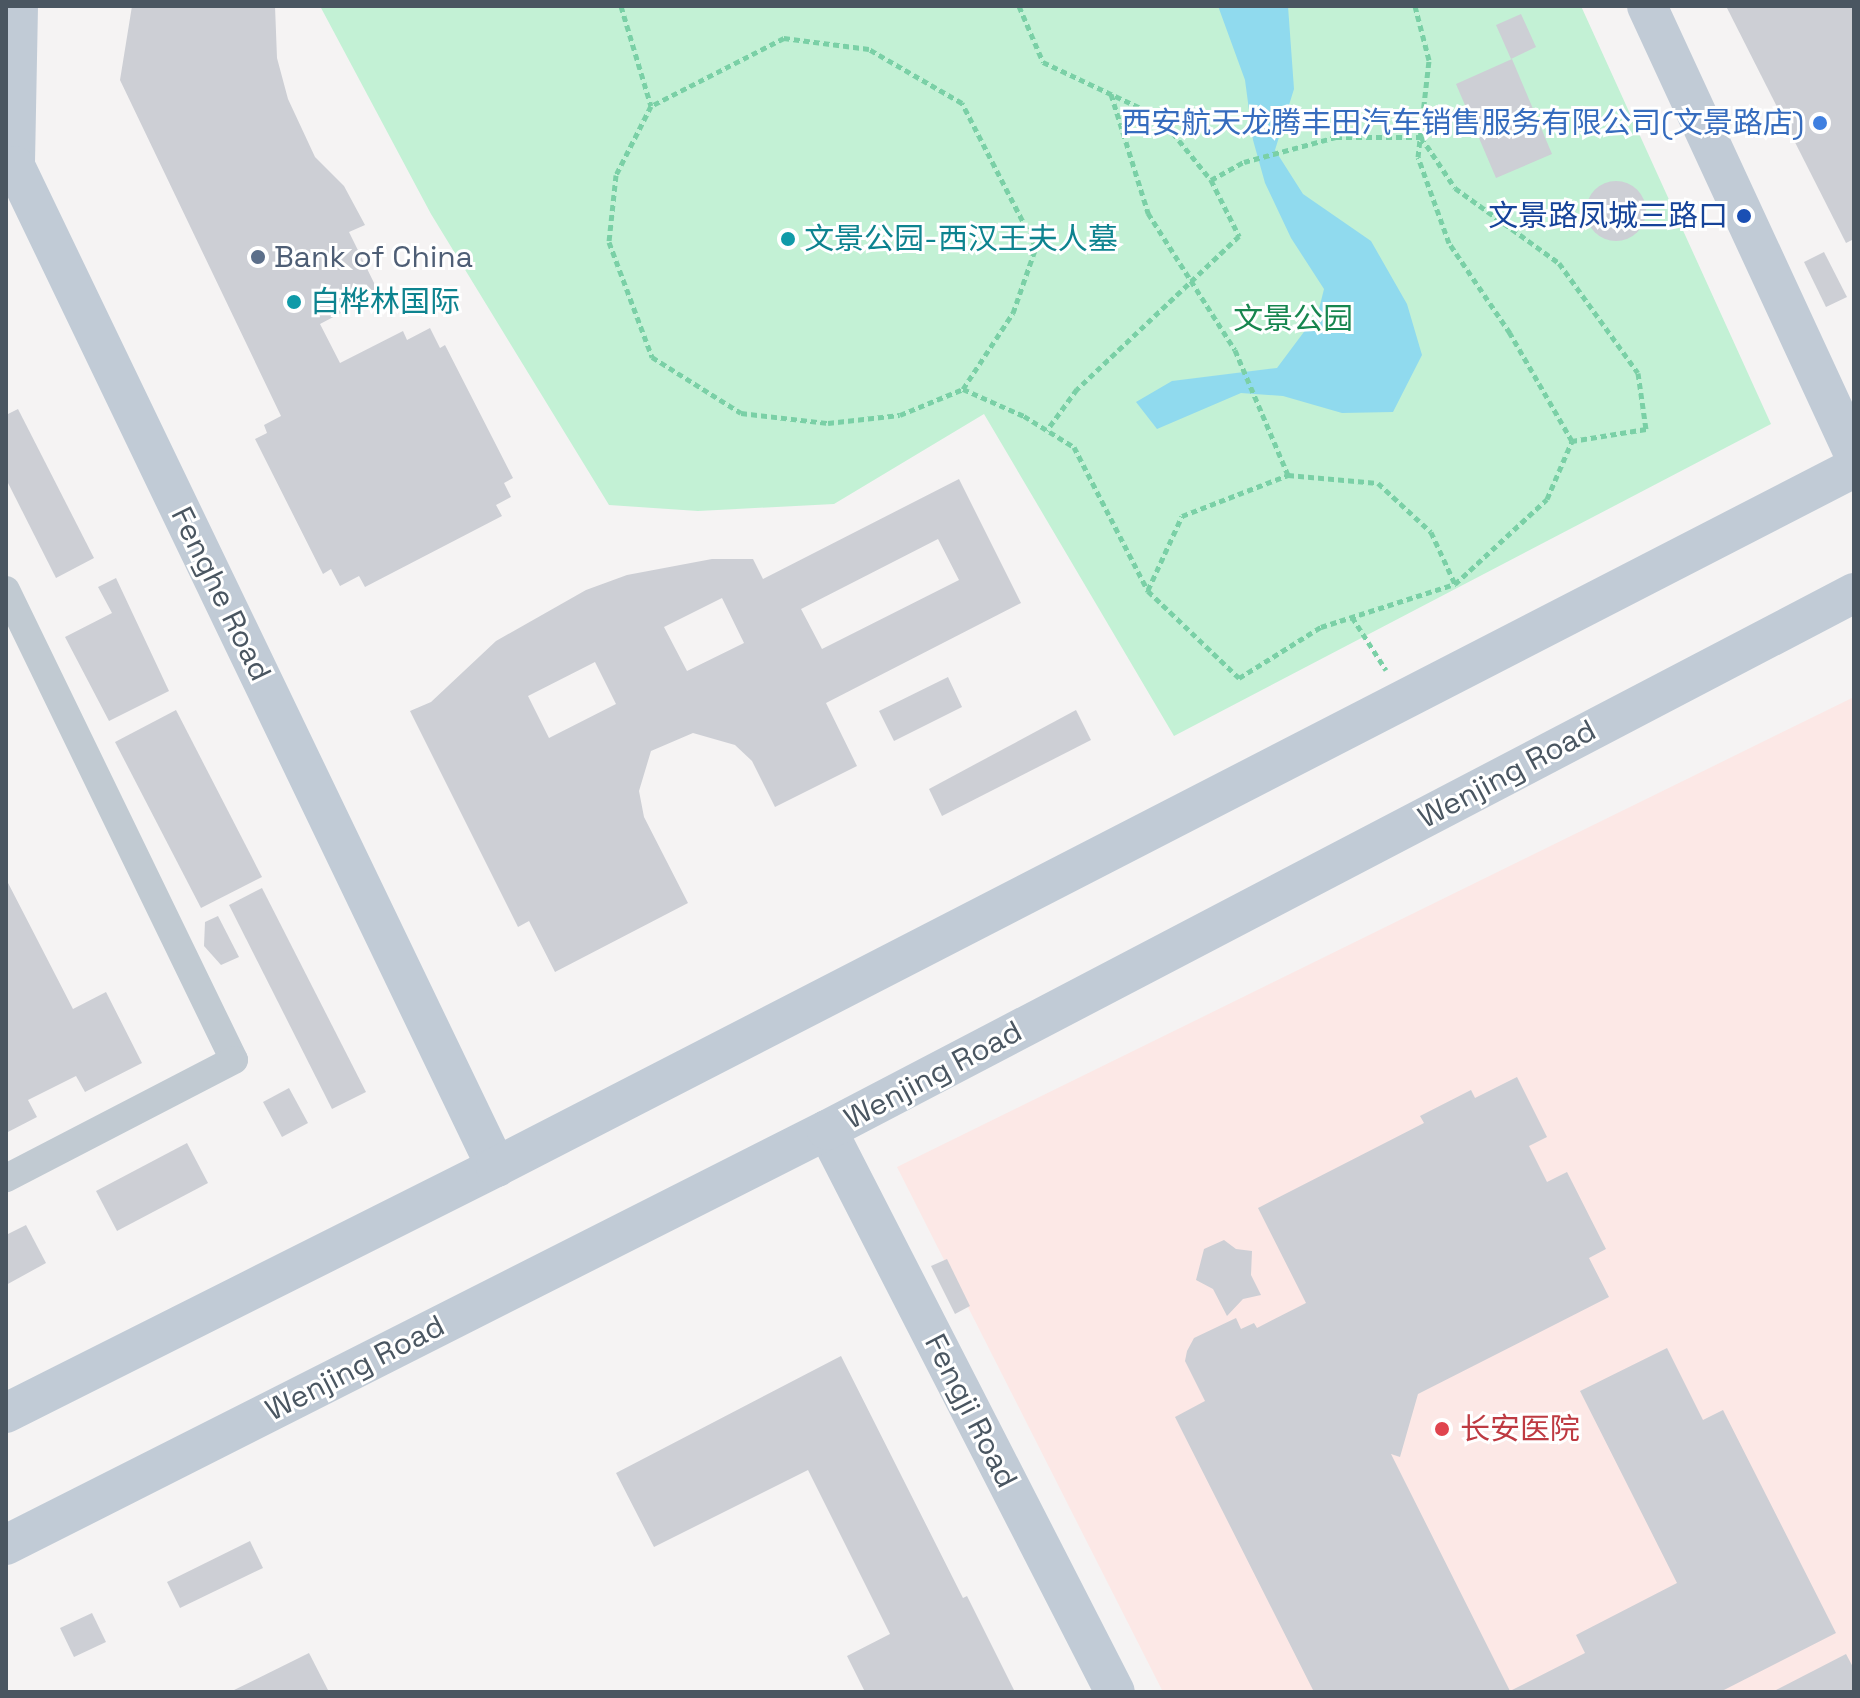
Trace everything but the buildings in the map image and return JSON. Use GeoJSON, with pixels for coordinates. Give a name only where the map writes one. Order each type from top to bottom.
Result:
{"type":"FeatureCollection","features":[{"type":"Feature","properties":{"kind":"main road","name":"Fenghe Road"},"geometry":{"type":"LineString","coordinates":[[18,6],[15,166],[496,1167]]}},
{"type":"Feature","properties":{"kind":"main road"},"geometry":{"type":"LineString","coordinates":[[1647,6],[1854,454]]}},
{"type":"Feature","properties":{"kind":"main road"},"geometry":{"type":"LineString","coordinates":[[6,1413],[496,1167],[1854,468]]}},
{"type":"Feature","properties":{"kind":"main road","name":"Wenjing Road"},"geometry":{"type":"LineString","coordinates":[[6,1545],[827,1130],[1854,593]]}},
{"type":"Feature","properties":{"kind":"main road","name":"Fengji Road"},"geometry":{"type":"LineString","coordinates":[[827,1130],[1115,1692]]}},
{"type":"Feature","properties":{"kind":"street"},"geometry":{"type":"LineString","coordinates":[[6,590],[234,1060],[6,1178]]}},
{"type":"Feature","properties":{"kind":"path"},"geometry":{"type":"LineString","coordinates":[[621,6],[651,106]]}},
{"type":"Feature","properties":{"kind":"path"},"geometry":{"type":"LineString","coordinates":[[1019,6],[1043,62],[1160,117],[1211,180],[1239,236],[1077,389],[1047,430]]}},
{"type":"Feature","properties":{"kind":"path"},"geometry":{"type":"LineString","coordinates":[[1415,6],[1429,60],[1418,157],[1449,243],[1510,333],[1572,441]]}},
{"type":"Feature","properties":{"kind":"path"},"geometry":{"type":"LineString","coordinates":[[784,38],[869,49],[962,103],[1036,247],[1013,313],[963,389],[900,415],[828,423],[741,413],[652,357],[609,242],[616,175],[651,106],[784,38]]}},
{"type":"Feature","properties":{"kind":"path"},"geometry":{"type":"LineString","coordinates":[[1111,94],[1148,213],[1235,350],[1288,475]]}},
{"type":"Feature","properties":{"kind":"path"},"geometry":{"type":"LineString","coordinates":[[1211,180],[1244,162],[1304,149],[1336,137],[1421,137]]}},
{"type":"Feature","properties":{"kind":"path"},"geometry":{"type":"LineString","coordinates":[[1421,137],[1455,188],[1559,263],[1638,373],[1646,429],[1572,441]]}},
{"type":"Feature","properties":{"kind":"path"},"geometry":{"type":"LineString","coordinates":[[963,389],[1047,430],[1074,447],[1148,591],[1239,678],[1321,627],[1455,584],[1547,499],[1572,441]]}},
{"type":"Feature","properties":{"kind":"path"},"geometry":{"type":"LineString","coordinates":[[1148,591],[1182,516],[1288,475],[1378,483],[1431,532],[1455,584]]}},
{"type":"Feature","properties":{"kind":"path"},"geometry":{"type":"LineString","coordinates":[[1352,617],[1405,699]]}},
{"type":"Feature","properties":{"kind":"shaded area","name":"长安医院"},"geometry":{"type":"Polygon","coordinates":[[[1854,697],[1854,1692],[1163,1692],[897,1167],[1854,697]]]}},
{"type":"Feature","properties":{"kind":"green space","name":"文景公园"},"geometry":{"type":"Polygon","coordinates":[[[320,6],[1581,6],[1771,424],[1174,736],[984,414],[834,504],[698,511],[609,505],[431,214],[320,6]]]}},
{"type":"Feature","properties":{"kind":"water"},"geometry":{"type":"Polygon","coordinates":[[[1218,6],[1288,6],[1294,89],[1275,150],[1303,194],[1371,241],[1407,304],[1422,355],[1393,412],[1342,413],[1283,396],[1241,393],[1157,429],[1136,402],[1172,381],[1277,368],[1318,313],[1324,289],[1291,238],[1265,183],[1253,140],[1245,80],[1218,6]]]}},
{"type":"Feature","properties":{"kind":"place","name":"西安航天龙腾丰田汽车销售服务有限公司(文景路店)"},"geometry":{"type":"Point","coordinates":[1820,123]}},
{"type":"Feature","properties":{"kind":"place","name":"文景路凤城三路口"},"geometry":{"type":"Point","coordinates":[1744,216]}},
{"type":"Feature","properties":{"kind":"place","name":"文景公园-西汉王夫人墓"},"geometry":{"type":"Point","coordinates":[788,239]}},
{"type":"Feature","properties":{"kind":"place","name":"Bank of China"},"geometry":{"type":"Point","coordinates":[258,257]}},
{"type":"Feature","properties":{"kind":"place","name":"白桦林国际"},"geometry":{"type":"Point","coordinates":[294,302]}},
{"type":"Feature","properties":{"kind":"place","name":"长安医院"},"geometry":{"type":"Point","coordinates":[1442,1429]}}]}
